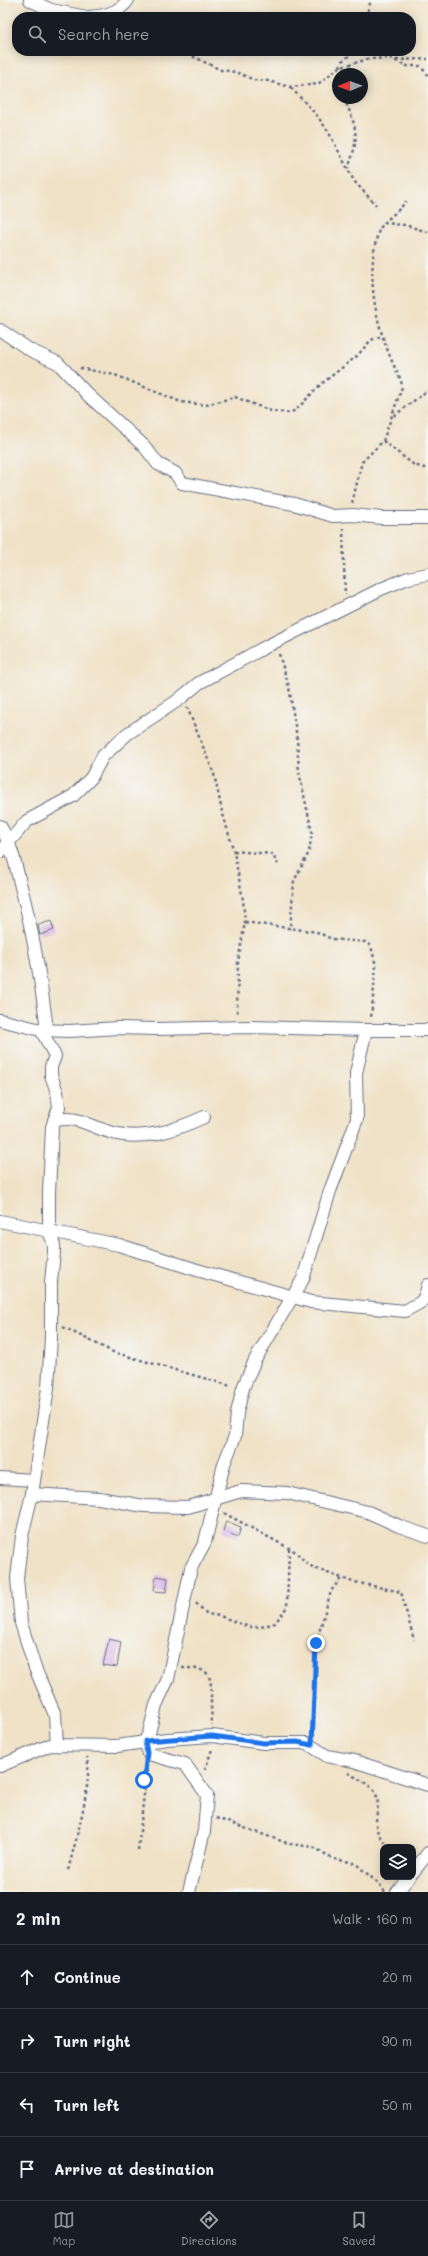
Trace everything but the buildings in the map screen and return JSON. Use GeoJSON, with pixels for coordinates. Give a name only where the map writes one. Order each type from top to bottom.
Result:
{"type":"FeatureCollection","features":[{"type":"Feature","properties":{"kind":"street"},"geometry":{"type":"LineString","coordinates":[[30,0],[51,10],[62,12]]}},
{"type":"Feature","properties":{"kind":"street"},"geometry":{"type":"LineString","coordinates":[[113,12],[123,6],[128,0]]}},
{"type":"Feature","properties":{"kind":"street"},"geometry":{"type":"LineString","coordinates":[[0,330],[30,350],[58,363],[88,395],[144,446],[158,464],[175,473],[182,483],[294,504],[327,515],[382,518],[428,518]]}},
{"type":"Feature","properties":{"kind":"street"},"geometry":{"type":"LineString","coordinates":[[0,852],[27,821],[73,796],[91,778],[103,756],[127,734],[200,683],[345,607],[398,582],[428,574]]}},
{"type":"Feature","properties":{"kind":"street"},"geometry":{"type":"LineString","coordinates":[[0,826],[10,841],[38,962],[44,1030],[55,1056],[50,1067],[57,1092],[59,1107],[54,1120],[50,1185],[49,1231],[54,1245],[47,1406],[32,1494],[22,1536],[17,1578],[18,1604],[35,1668],[55,1715],[57,1744]]}},
{"type":"Feature","properties":{"kind":"street"},"geometry":{"type":"LineString","coordinates":[[0,1020],[44,1030],[236,1027],[428,1030]]}},
{"type":"Feature","properties":{"kind":"street"},"geometry":{"type":"LineString","coordinates":[[189,1892],[201,1846],[207,1795],[185,1764],[168,1761],[147,1753],[145,1741],[149,1733],[156,1705],[164,1690],[170,1669],[192,1565],[205,1542],[224,1464],[235,1436],[240,1400],[256,1360],[303,1279],[330,1192],[357,1120],[356,1073],[366,1030]]}},
{"type":"Feature","properties":{"kind":"street"},"geometry":{"type":"LineString","coordinates":[[54,1120],[71,1118],[111,1133],[145,1135],[170,1131],[204,1117]]}},
{"type":"Feature","properties":{"kind":"street"},"geometry":{"type":"LineString","coordinates":[[0,1221],[119,1245],[292,1298],[310,1302],[405,1311],[421,1302],[425,1296],[428,1285]]}},
{"type":"Feature","properties":{"kind":"street"},"geometry":{"type":"LineString","coordinates":[[0,1478],[34,1480]]}},
{"type":"Feature","properties":{"kind":"street"},"geometry":{"type":"LineString","coordinates":[[32,1494],[99,1498],[144,1506],[188,1507],[215,1502],[241,1491],[287,1493],[314,1501],[368,1512],[399,1526],[428,1536]]}},
{"type":"Feature","properties":{"kind":"street"},"geometry":{"type":"LineString","coordinates":[[0,1766],[40,1748],[57,1744],[81,1746],[126,1746],[145,1741],[213,1736],[264,1743],[297,1742],[312,1745],[327,1756],[354,1761],[428,1786]]}},
{"type":"Feature","properties":{"kind":"street"},"geometry":{"type":"LineString","coordinates":[[416,1868],[428,1854]]}},
{"type":"Feature","properties":{"kind":"street"},"geometry":{"type":"LineString","coordinates":[[397,1892],[407,1880]]}},
{"type":"Feature","properties":{"kind":"path"},"geometry":{"type":"LineString","coordinates":[[367,12],[371,0]]}},
{"type":"Feature","properties":{"kind":"path"},"geometry":{"type":"LineString","coordinates":[[192,56],[221,70],[236,72],[254,80],[268,81],[290,87],[318,84],[332,73]]}},
{"type":"Feature","properties":{"kind":"path"},"geometry":{"type":"LineString","coordinates":[[339,68],[342,61],[349,56]]}},
{"type":"Feature","properties":{"kind":"path"},"geometry":{"type":"LineString","coordinates":[[339,68],[368,58],[396,60],[428,59]]}},
{"type":"Feature","properties":{"kind":"path"},"geometry":{"type":"LineString","coordinates":[[396,60],[406,66],[420,66],[428,75]]}},
{"type":"Feature","properties":{"kind":"path"},"geometry":{"type":"LineString","coordinates":[[290,87],[315,113],[348,168],[354,181],[376,205]]}},
{"type":"Feature","properties":{"kind":"path"},"geometry":{"type":"LineString","coordinates":[[346,104],[356,131],[357,142],[348,168]]}},
{"type":"Feature","properties":{"kind":"path"},"geometry":{"type":"LineString","coordinates":[[345,607],[344,515],[356,491],[362,462],[383,441],[393,416],[402,383],[382,336],[372,290],[377,238],[383,223],[400,211],[406,201]]}},
{"type":"Feature","properties":{"kind":"path"},"geometry":{"type":"LineString","coordinates":[[383,223],[405,225],[428,232]]}},
{"type":"Feature","properties":{"kind":"path"},"geometry":{"type":"LineString","coordinates":[[58,363],[115,375],[181,402],[206,405],[235,397],[271,411],[289,413],[296,410],[320,385],[357,356],[371,340],[382,336]]}},
{"type":"Feature","properties":{"kind":"path"},"geometry":{"type":"LineString","coordinates":[[393,416],[428,390]]}},
{"type":"Feature","properties":{"kind":"path"},"geometry":{"type":"LineString","coordinates":[[383,441],[414,465],[428,469]]}},
{"type":"Feature","properties":{"kind":"path"},"geometry":{"type":"LineString","coordinates":[[276,642],[289,687],[297,738],[299,772],[312,832],[309,852],[294,881],[290,929]]}},
{"type":"Feature","properties":{"kind":"path"},"geometry":{"type":"LineString","coordinates":[[182,697],[214,774],[222,811],[234,851],[243,900],[245,922],[238,962],[236,1027]]}},
{"type":"Feature","properties":{"kind":"path"},"geometry":{"type":"LineString","coordinates":[[234,851],[272,854],[278,864]]}},
{"type":"Feature","properties":{"kind":"path"},"geometry":{"type":"LineString","coordinates":[[245,922],[317,932],[332,939],[360,940],[371,946],[376,966],[371,1016],[383,1030]]}},
{"type":"Feature","properties":{"kind":"path"},"geometry":{"type":"LineString","coordinates":[[51,1318],[69,1332],[113,1352],[194,1377],[229,1385],[240,1400]]}},
{"type":"Feature","properties":{"kind":"path"},"geometry":{"type":"LineString","coordinates":[[215,1502],[296,1552],[305,1562],[314,1568],[342,1577],[401,1592],[414,1640]]}},
{"type":"Feature","properties":{"kind":"path"},"geometry":{"type":"LineString","coordinates":[[187,1589],[206,1614],[255,1628],[275,1623],[286,1607],[289,1549]]}},
{"type":"Feature","properties":{"kind":"path"},"geometry":{"type":"LineString","coordinates":[[312,1745],[316,1643],[331,1591],[342,1577]]}},
{"type":"Feature","properties":{"kind":"path"},"geometry":{"type":"LineString","coordinates":[[170,1669],[197,1668],[205,1670],[211,1678],[213,1748],[201,1786]]}},
{"type":"Feature","properties":{"kind":"path"},"geometry":{"type":"LineString","coordinates":[[68,1870],[81,1816],[88,1772],[86,1754],[81,1746]]}},
{"type":"Feature","properties":{"kind":"path"},"geometry":{"type":"LineString","coordinates":[[138,1850],[147,1753]]}},
{"type":"Feature","properties":{"kind":"path"},"geometry":{"type":"LineString","coordinates":[[342,1770],[370,1786],[375,1793],[377,1804],[375,1824],[383,1842],[385,1844]]}},
{"type":"Feature","properties":{"kind":"path"},"geometry":{"type":"LineString","coordinates":[[206,1813],[290,1844],[313,1847],[334,1859],[355,1864],[380,1884],[385,1892]]}},
{"type":"Feature","properties":{"kind":"route"},"geometry":{"type":"LineString","coordinates":[[144,1780],[147,1770],[145,1741],[167,1738],[212,1736],[264,1743],[277,1744],[297,1742],[312,1745],[316,1693],[316,1643]]}}]}
